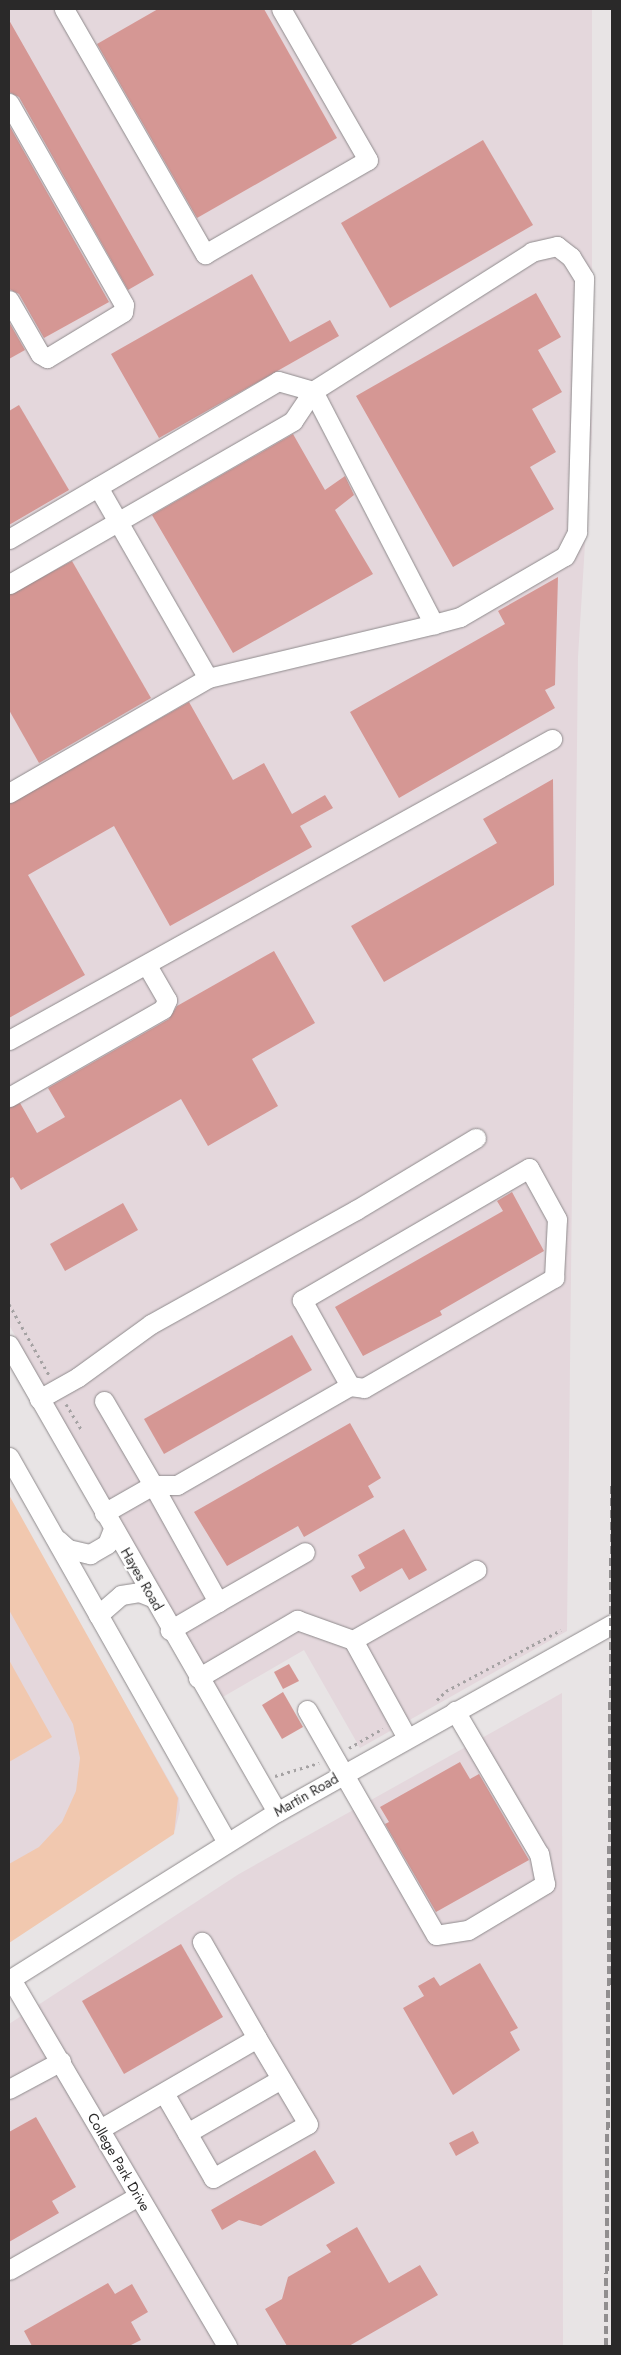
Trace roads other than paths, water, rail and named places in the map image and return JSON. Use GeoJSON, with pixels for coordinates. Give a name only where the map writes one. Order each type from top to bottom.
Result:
{"type":"FeatureCollection","features":[{"type":"Feature","properties":{"kind":"street"},"geometry":{"type":"LineString","coordinates":[[64,9],[205,254],[368,160],[281,9]]}},
{"type":"Feature","properties":{"kind":"street"},"geometry":{"type":"LineString","coordinates":[[9,103],[124,305],[123,312],[47,358],[40,354],[9,300]]}},
{"type":"Feature","properties":{"kind":"street"},"geometry":{"type":"LineString","coordinates":[[9,584],[293,420],[313,391],[532,252],[557,246],[571,257],[584,278],[576,532],[565,556],[460,617],[208,678],[9,792]]}},
{"type":"Feature","properties":{"kind":"street"},"geometry":{"type":"LineString","coordinates":[[9,539],[278,381],[313,391],[434,624]]}},
{"type":"Feature","properties":{"kind":"street"},"geometry":{"type":"LineString","coordinates":[[98,487],[208,678]]}},
{"type":"Feature","properties":{"kind":"street"},"geometry":{"type":"LineString","coordinates":[[9,1040],[147,966],[552,739]]}},
{"type":"Feature","properties":{"kind":"street"},"geometry":{"type":"LineString","coordinates":[[9,1097],[162,1009],[167,1000],[147,966]]}},
{"type":"Feature","properties":{"kind":"street"},"geometry":{"type":"LineString","coordinates":[[39,1399],[78,1377],[150,1324],[356,1210],[476,1138]]}},
{"type":"Feature","properties":{"kind":"street"},"geometry":{"type":"LineString","coordinates":[[51,1531],[68,1549],[90,1554],[107,1544],[108,1521],[153,1485],[177,1485],[350,1386],[364,1388],[554,1278],[557,1219],[529,1168],[302,1300],[350,1386]]}},
{"type":"Feature","properties":{"kind":"street","name":"Hayes Road"},"geometry":{"type":"LineString","coordinates":[[9,1345],[170,1630],[277,1812]]}},
{"type":"Feature","properties":{"kind":"street"},"geometry":{"type":"LineString","coordinates":[[104,1401],[218,1602]]}},
{"type":"Feature","properties":{"kind":"street"},"geometry":{"type":"LineString","coordinates":[[9,1457],[227,1842]]}},
{"type":"Feature","properties":{"kind":"street"},"geometry":{"type":"LineString","coordinates":[[170,1630],[305,1552]]}},
{"type":"Feature","properties":{"kind":"street"},"geometry":{"type":"LineString","coordinates":[[353,1640],[476,1570]]}},
{"type":"Feature","properties":{"kind":"street"},"geometry":{"type":"LineString","coordinates":[[98,1615],[121,1595],[138,1592],[152,1597]]}},
{"type":"Feature","properties":{"kind":"street"},"geometry":{"type":"LineString","coordinates":[[198,1678],[297,1620],[353,1640],[407,1738]]}},
{"type":"Feature","properties":{"kind":"street","name":"Martin Road"},"geometry":{"type":"LineString","coordinates":[[10,1979],[277,1812],[612,1624]]}},
{"type":"Feature","properties":{"kind":"street"},"geometry":{"type":"LineString","coordinates":[[307,1710],[436,1935],[468,1930],[545,1884],[539,1854],[455,1712]]}},
{"type":"Feature","properties":{"kind":"street"},"geometry":{"type":"LineString","coordinates":[[164,2093],[213,2178],[308,2124],[202,1942]]}},
{"type":"Feature","properties":{"kind":"street","name":"College Park Drive"},"geometry":{"type":"LineString","coordinates":[[10,1979],[61,2061],[227,2346]]}},
{"type":"Feature","properties":{"kind":"street"},"geometry":{"type":"LineString","coordinates":[[100,2129],[257,2038]]}},
{"type":"Feature","properties":{"kind":"street"},"geometry":{"type":"LineString","coordinates":[[9,2089],[61,2061]]}},
{"type":"Feature","properties":{"kind":"street"},"geometry":{"type":"LineString","coordinates":[[187,2133],[281,2079]]}},
{"type":"Feature","properties":{"kind":"street"},"geometry":{"type":"LineString","coordinates":[[9,2270],[138,2196]]}},
{"type":"Feature","properties":{"kind":"railway"},"geometry":{"type":"LineString","coordinates":[[606,2346],[612,1486]]}}]}
